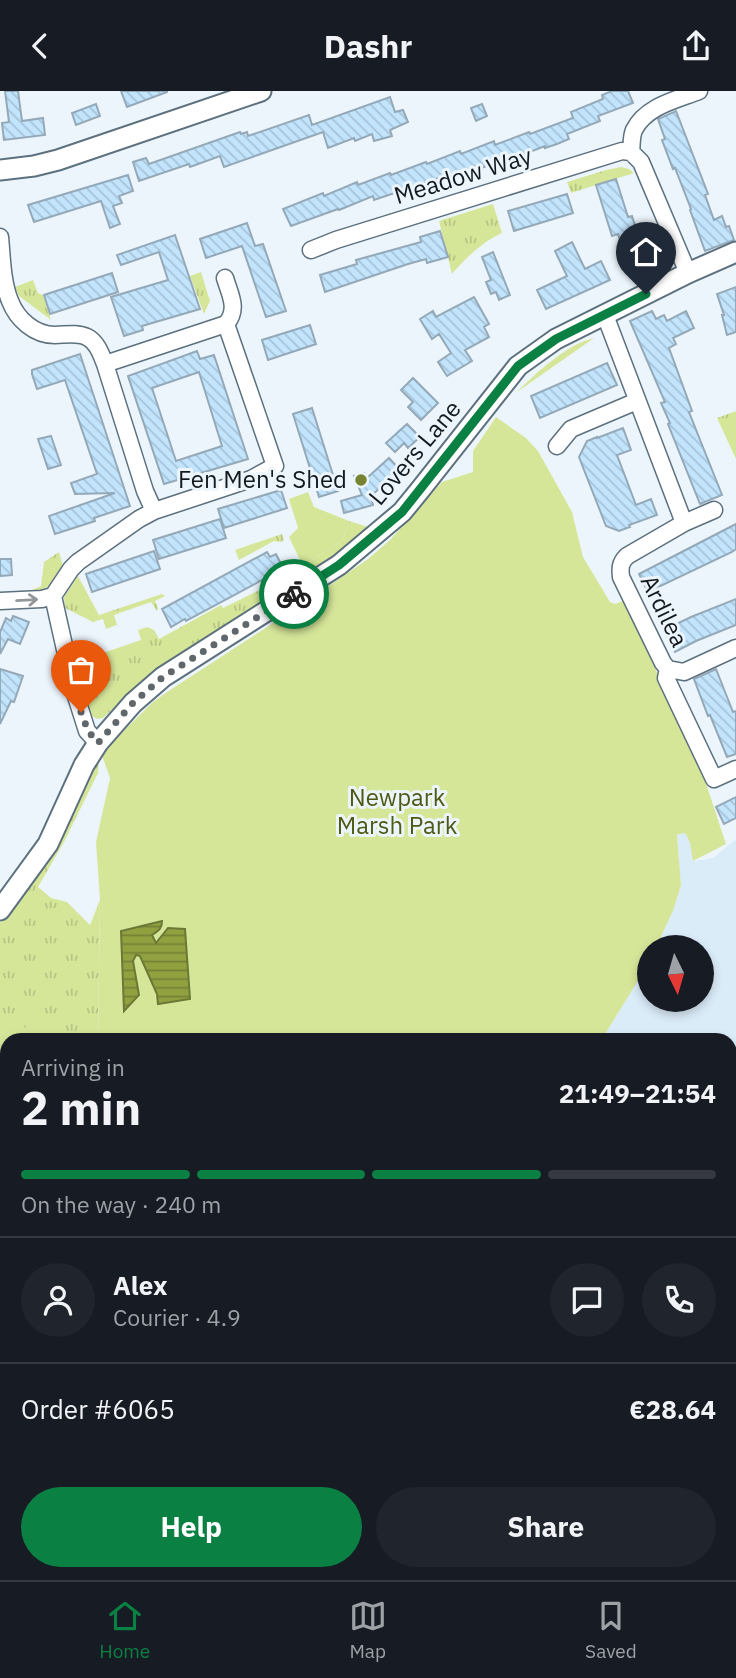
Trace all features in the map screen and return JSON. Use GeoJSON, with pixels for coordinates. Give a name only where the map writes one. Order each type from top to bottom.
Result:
{"type":"FeatureCollection","features":[{"type":"Feature","properties":{"kind":"street"},"geometry":{"type":"LineString","coordinates":[[0,170],[58,160],[261,91]]}},
{"type":"Feature","properties":{"kind":"street"},"geometry":{"type":"LineString","coordinates":[[688,273],[640,162],[631,152],[633,133],[641,119],[654,108],[699,91]]}},
{"type":"Feature","properties":{"kind":"street","name":"Meadow Way"},"geometry":{"type":"LineString","coordinates":[[311,250],[611,154],[631,152]]}},
{"type":"Feature","properties":{"kind":"street"},"geometry":{"type":"LineString","coordinates":[[0,237],[5,284],[13,308],[24,322],[33,329],[53,335],[75,334],[86,337],[97,347],[154,511]]}},
{"type":"Feature","properties":{"kind":"street","name":"Lovers Lane"},"geometry":{"type":"LineString","coordinates":[[0,910],[48,844],[84,765],[98,743],[133,703],[163,677],[339,565],[402,512],[518,366],[556,339],[736,252]]}},
{"type":"Feature","properties":{"kind":"street"},"geometry":{"type":"LineString","coordinates":[[105,364],[226,324],[232,317],[234,308],[225,278]]}},
{"type":"Feature","properties":{"kind":"street"},"geometry":{"type":"LineString","coordinates":[[605,314],[684,523]]}},
{"type":"Feature","properties":{"kind":"street"},"geometry":{"type":"LineString","coordinates":[[0,601],[53,596],[78,562],[139,519],[154,511],[251,479],[275,466],[226,324]]}},
{"type":"Feature","properties":{"kind":"street"},"geometry":{"type":"LineString","coordinates":[[557,446],[570,429],[637,401]]}},
{"type":"Feature","properties":{"kind":"street","name":"Ardilea"},"geometry":{"type":"LineString","coordinates":[[714,510],[684,523],[627,556],[622,561],[621,577],[668,669],[684,672],[736,648]]}},
{"type":"Feature","properties":{"kind":"street"},"geometry":{"type":"LineString","coordinates":[[53,596],[74,690],[88,731],[98,743]]}},
{"type":"Feature","properties":{"kind":"street","name":"Ardilea"},"geometry":{"type":"LineString","coordinates":[[668,669],[666,678],[714,779],[736,769]]}},
{"type":"Feature","properties":{"kind":"shaded area"},"geometry":{"type":"Polygon","coordinates":[[[686,834],[694,861],[713,858],[736,839],[736,1033],[606,1033],[637,982],[637,1012],[714,1012],[714,935],[662,935],[681,885],[677,835],[686,834]]]}},
{"type":"Feature","properties":{"kind":"shaded area"},"geometry":{"type":"Polygon","coordinates":[[[162,921],[158,931],[152,935],[156,943],[168,928],[185,929],[190,999],[158,1004],[157,994],[140,956],[136,955],[133,961],[139,995],[124,1011],[121,931],[162,921]]]}},
{"type":"Feature","properties":{"kind":"green space"},"geometry":{"type":"Polygon","coordinates":[[[621,167],[634,173],[571,193],[567,182],[621,167]]]}},
{"type":"Feature","properties":{"kind":"green space"},"geometry":{"type":"Polygon","coordinates":[[[493,204],[502,233],[475,251],[452,274],[439,221],[493,204]]]}},
{"type":"Feature","properties":{"kind":"green space"},"geometry":{"type":"Polygon","coordinates":[[[201,272],[210,301],[204,314],[190,276],[201,272]]]}},
{"type":"Feature","properties":{"kind":"green space"},"geometry":{"type":"Polygon","coordinates":[[[33,280],[38,293],[43,295],[51,320],[19,296],[15,287],[33,280]]]}},
{"type":"Feature","properties":{"kind":"green space"},"geometry":{"type":"Polygon","coordinates":[[[594,338],[517,392],[563,353],[594,338]]]}},
{"type":"Feature","properties":{"kind":"green space"},"geometry":{"type":"Polygon","coordinates":[[[736,411],[736,459],[717,418],[736,411]]]}},
{"type":"Feature","properties":{"kind":"green space","name":"Newpark Marsh Park"},"geometry":{"type":"Polygon","coordinates":[[[496,417],[526,438],[538,451],[572,512],[583,557],[610,602],[615,604],[623,601],[697,756],[726,844],[693,861],[686,834],[677,835],[681,885],[673,911],[662,935],[637,935],[637,982],[606,1033],[98,1033],[100,900],[96,842],[110,778],[101,753],[153,702],[368,559],[390,540],[442,482],[473,472],[473,451],[496,417]]]}},
{"type":"Feature","properties":{"kind":"green space"},"geometry":{"type":"Polygon","coordinates":[[[308,492],[314,507],[349,521],[343,540],[306,564],[300,560],[289,537],[298,528],[289,499],[308,492]]]}},
{"type":"Feature","properties":{"kind":"green space"},"geometry":{"type":"Polygon","coordinates":[[[349,521],[368,527],[313,572],[137,686],[103,718],[92,716],[77,674],[77,651],[84,649],[88,658],[141,640],[138,630],[147,627],[154,630],[159,639],[221,605],[223,608],[264,587],[300,560],[306,564],[343,540],[349,521]]]}},
{"type":"Feature","properties":{"kind":"green space"},"geometry":{"type":"Polygon","coordinates":[[[282,534],[284,540],[281,542],[274,541],[239,560],[235,550],[282,534]]]}},
{"type":"Feature","properties":{"kind":"green space"},"geometry":{"type":"Polygon","coordinates":[[[59,552],[63,566],[53,581],[46,588],[28,592],[41,586],[44,562],[59,552]]]}},
{"type":"Feature","properties":{"kind":"green space"},"geometry":{"type":"Polygon","coordinates":[[[78,576],[99,615],[162,594],[165,596],[155,601],[157,611],[151,602],[114,615],[117,625],[106,629],[103,619],[93,622],[65,608],[64,597],[78,576]]]}},
{"type":"Feature","properties":{"kind":"green space"},"geometry":{"type":"Polygon","coordinates":[[[99,756],[98,773],[38,887],[51,898],[67,902],[90,925],[100,900],[98,1033],[0,1033],[0,923],[55,848],[99,756]]]}},
{"type":"Feature","properties":{"kind":"green space"},"geometry":{"type":"Polygon","coordinates":[[[40,1015],[45,1016],[59,1033],[24,1033],[23,1029],[40,1015]]]}},
{"type":"Feature","properties":{"kind":"building"},"geometry":{"type":"Polygon","coordinates":[[[5,91],[18,91],[22,121],[43,118],[45,135],[4,140],[2,123],[9,122],[5,91]]]}},
{"type":"Feature","properties":{"kind":"building"},"geometry":{"type":"Polygon","coordinates":[[[121,91],[167,91],[167,92],[127,107],[121,91]]]}},
{"type":"Feature","properties":{"kind":"building"},"geometry":{"type":"Polygon","coordinates":[[[612,91],[628,91],[633,103],[598,116],[600,121],[567,134],[569,139],[557,144],[512,159],[511,156],[477,170],[475,166],[374,200],[373,196],[291,226],[283,209],[357,182],[358,185],[460,151],[461,154],[494,141],[495,145],[529,132],[530,134],[573,118],[571,112],[603,99],[602,95],[612,91]]]}},
{"type":"Feature","properties":{"kind":"building"},"geometry":{"type":"Polygon","coordinates":[[[390,97],[395,112],[403,110],[408,122],[390,130],[392,136],[374,141],[372,134],[328,148],[323,132],[224,167],[220,156],[139,181],[133,162],[146,158],[149,164],[240,132],[247,132],[248,136],[309,115],[312,125],[390,97]]]}},
{"type":"Feature","properties":{"kind":"building"},"geometry":{"type":"Polygon","coordinates":[[[96,104],[100,116],[76,125],[72,113],[96,104]]]}},
{"type":"Feature","properties":{"kind":"building"},"geometry":{"type":"Polygon","coordinates":[[[482,104],[487,116],[476,121],[471,108],[482,104]]]}},
{"type":"Feature","properties":{"kind":"building"},"geometry":{"type":"Polygon","coordinates":[[[676,111],[708,194],[705,195],[714,220],[722,216],[734,240],[705,251],[691,209],[662,140],[665,139],[658,119],[676,111]]]}},
{"type":"Feature","properties":{"kind":"building"},"geometry":{"type":"Polygon","coordinates":[[[128,175],[133,191],[119,196],[122,203],[113,206],[120,224],[110,228],[101,201],[34,222],[28,205],[128,175]]]}},
{"type":"Feature","properties":{"kind":"building"},"geometry":{"type":"Polygon","coordinates":[[[616,179],[648,265],[630,271],[618,234],[612,236],[596,185],[616,179]]]}},
{"type":"Feature","properties":{"kind":"building"},"geometry":{"type":"Polygon","coordinates":[[[567,194],[573,213],[514,231],[508,211],[567,194]]]}},
{"type":"Feature","properties":{"kind":"building"},"geometry":{"type":"Polygon","coordinates":[[[247,223],[255,246],[263,244],[286,311],[266,317],[242,246],[206,258],[200,239],[247,223]]]}},
{"type":"Feature","properties":{"kind":"building"},"geometry":{"type":"Polygon","coordinates":[[[440,231],[448,257],[427,263],[426,259],[408,264],[325,292],[320,275],[357,264],[356,260],[421,242],[420,237],[440,231]]]}},
{"type":"Feature","properties":{"kind":"building"},"geometry":{"type":"Polygon","coordinates":[[[175,235],[200,309],[142,326],[143,330],[124,336],[111,297],[168,280],[159,252],[121,265],[117,255],[175,235]]]}},
{"type":"Feature","properties":{"kind":"building"},"geometry":{"type":"Polygon","coordinates":[[[572,242],[585,269],[601,261],[610,280],[546,309],[537,290],[567,276],[555,251],[572,242]]]}},
{"type":"Feature","properties":{"kind":"building"},"geometry":{"type":"Polygon","coordinates":[[[493,252],[510,295],[499,300],[496,292],[491,294],[486,282],[491,280],[482,257],[493,252]]]}},
{"type":"Feature","properties":{"kind":"building"},"geometry":{"type":"Polygon","coordinates":[[[112,273],[118,292],[50,314],[44,295],[112,273]]]}},
{"type":"Feature","properties":{"kind":"building"},"geometry":{"type":"Polygon","coordinates":[[[736,287],[736,332],[727,335],[717,294],[736,287]]]}},
{"type":"Feature","properties":{"kind":"building"},"geometry":{"type":"Polygon","coordinates":[[[474,297],[489,324],[484,327],[489,337],[465,350],[472,361],[447,376],[438,362],[451,353],[439,334],[432,339],[420,319],[433,311],[436,317],[474,297]]]}},
{"type":"Feature","properties":{"kind":"building"},"geometry":{"type":"Polygon","coordinates":[[[652,311],[656,319],[664,315],[667,321],[686,311],[694,328],[673,338],[676,344],[669,348],[692,411],[689,412],[722,495],[700,504],[668,424],[670,423],[661,403],[665,402],[630,321],[652,311]]]}},
{"type":"Feature","properties":{"kind":"building"},"geometry":{"type":"Polygon","coordinates":[[[310,325],[316,344],[268,360],[262,340],[310,325]]]}},
{"type":"Feature","properties":{"kind":"building"},"geometry":{"type":"Polygon","coordinates":[[[197,351],[200,359],[214,355],[248,459],[164,484],[128,376],[197,351]],[[199,372],[152,388],[176,461],[222,446],[199,372]]]}},
{"type":"Feature","properties":{"kind":"building"},"geometry":{"type":"Polygon","coordinates":[[[80,354],[130,506],[55,534],[49,516],[115,493],[75,494],[71,483],[97,474],[65,380],[37,389],[32,374],[32,370],[80,354]]]}},
{"type":"Feature","properties":{"kind":"building"},"geometry":{"type":"Polygon","coordinates":[[[607,363],[617,385],[540,418],[531,396],[607,363]]]}},
{"type":"Feature","properties":{"kind":"building"},"geometry":{"type":"Polygon","coordinates":[[[413,378],[438,403],[421,420],[408,407],[413,402],[401,390],[413,378]]]}},
{"type":"Feature","properties":{"kind":"building"},"geometry":{"type":"Polygon","coordinates":[[[312,408],[338,491],[319,497],[293,414],[312,408]]]}},
{"type":"Feature","properties":{"kind":"building"},"geometry":{"type":"Polygon","coordinates":[[[407,424],[420,437],[408,448],[404,443],[395,452],[386,443],[407,424]]]}},
{"type":"Feature","properties":{"kind":"building"},"geometry":{"type":"Polygon","coordinates":[[[623,428],[631,450],[617,455],[636,505],[651,499],[657,515],[619,531],[606,526],[579,457],[587,441],[623,428]]]}},
{"type":"Feature","properties":{"kind":"building"},"geometry":{"type":"Polygon","coordinates":[[[51,436],[61,465],[48,469],[38,439],[51,436]]]}},
{"type":"Feature","properties":{"kind":"building"},"geometry":{"type":"Polygon","coordinates":[[[389,458],[400,470],[371,496],[373,505],[344,513],[341,501],[362,495],[354,476],[364,473],[367,478],[389,458]]]}},
{"type":"Feature","properties":{"kind":"building"},"geometry":{"type":"Polygon","coordinates":[[[281,490],[287,508],[224,528],[218,509],[281,490]]]}},
{"type":"Feature","properties":{"kind":"building"},"geometry":{"type":"Polygon","coordinates":[[[220,519],[226,538],[159,559],[153,540],[220,519]]]}},
{"type":"Feature","properties":{"kind":"building"},"geometry":{"type":"Polygon","coordinates":[[[736,524],[736,549],[648,592],[639,574],[736,524]]]}},
{"type":"Feature","properties":{"kind":"building"},"geometry":{"type":"Polygon","coordinates":[[[154,551],[160,569],[92,592],[86,574],[154,551]]]}},
{"type":"Feature","properties":{"kind":"building"},"geometry":{"type":"Polygon","coordinates":[[[267,552],[270,557],[276,554],[282,566],[266,578],[171,627],[162,609],[267,552]]]}},
{"type":"Feature","properties":{"kind":"building"},"geometry":{"type":"Polygon","coordinates":[[[0,559],[11,559],[12,575],[0,576],[0,559]]]}},
{"type":"Feature","properties":{"kind":"building"},"geometry":{"type":"Polygon","coordinates":[[[736,599],[736,625],[675,652],[664,630],[736,599]]]}},
{"type":"Feature","properties":{"kind":"building"},"geometry":{"type":"Polygon","coordinates":[[[13,616],[29,622],[20,644],[8,639],[0,654],[0,632],[6,618],[11,621],[13,616]]]}},
{"type":"Feature","properties":{"kind":"building"},"geometry":{"type":"Polygon","coordinates":[[[0,669],[23,676],[14,702],[11,701],[0,724],[0,669]]]}},
{"type":"Feature","properties":{"kind":"building"},"geometry":{"type":"Polygon","coordinates":[[[716,669],[733,712],[736,711],[736,754],[727,757],[694,679],[716,669]]]}},
{"type":"Feature","properties":{"kind":"building"},"geometry":{"type":"Polygon","coordinates":[[[736,797],[736,818],[724,824],[716,807],[736,797]]]}},
{"type":"Feature","properties":{"kind":"way so far"},"geometry":{"type":"LineString","coordinates":[[81,712],[88,731],[98,743],[133,703],[163,677],[294,594]]}},
{"type":"Feature","properties":{"kind":"place","name":"Fen Men's Shed"},"geometry":{"type":"Point","coordinates":[361,480]}},
{"type":"Feature","properties":{"kind":"route"},"geometry":{"type":"LineString","coordinates":[[294,594],[339,565],[402,512],[518,366],[556,339],[646,294]]}}]}
